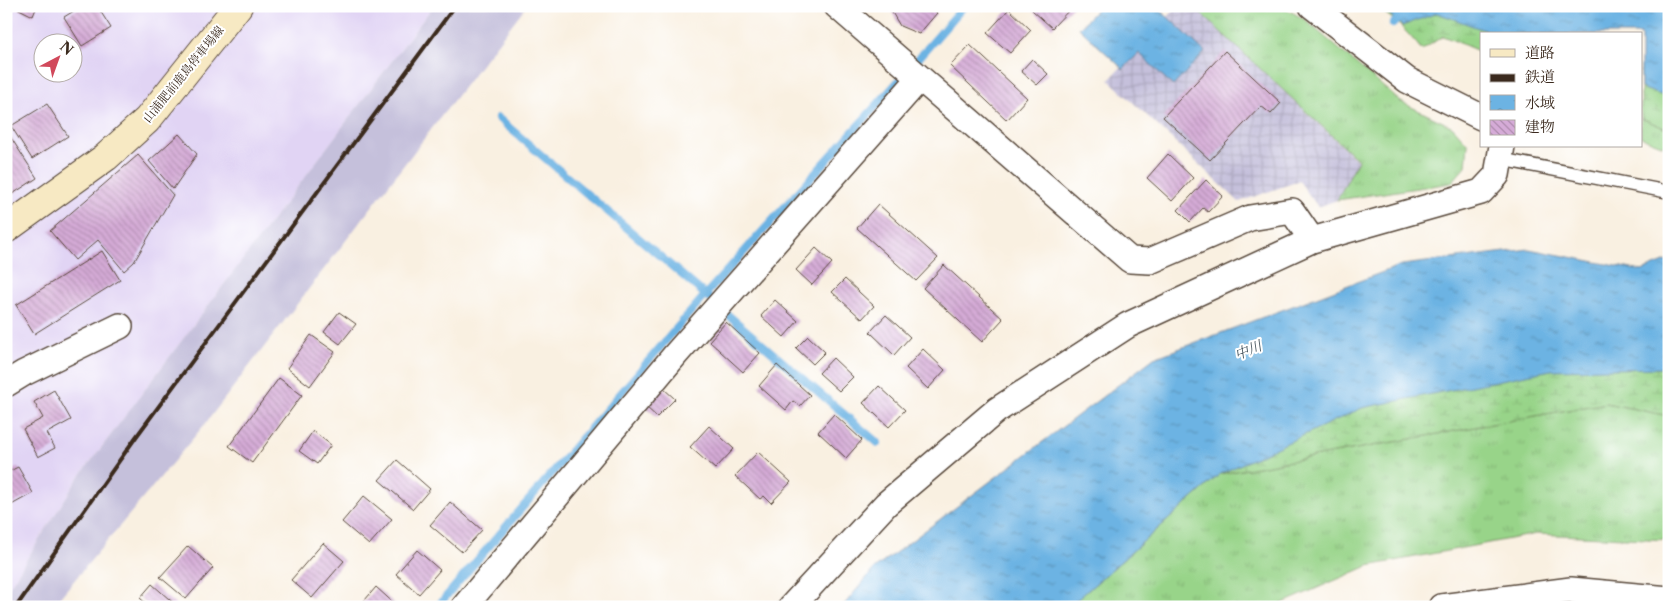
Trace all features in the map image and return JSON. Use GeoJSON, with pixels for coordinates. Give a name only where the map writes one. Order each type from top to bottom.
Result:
{"type":"FeatureCollection","features":[{"type":"Feature","properties":{"kind":"main road","name":"山浦肥前鹿島停車場線"},"geometry":{"type":"LineString","coordinates":[[6,229],[106,157],[147,120],[238,6]]}},
{"type":"Feature","properties":{"kind":"street"},"geometry":{"type":"LineString","coordinates":[[837,6],[1130,260],[1150,261],[1250,218],[1292,211],[1312,240]]}},
{"type":"Feature","properties":{"kind":"street"},"geometry":{"type":"LineString","coordinates":[[1312,6],[1407,80],[1480,117]]}},
{"type":"Feature","properties":{"kind":"street"},"geometry":{"type":"LineString","coordinates":[[464,607],[676,354],[920,78]]}},
{"type":"Feature","properties":{"kind":"street"},"geometry":{"type":"LineString","coordinates":[[791,607],[886,504],[997,410],[1128,324],[1312,240],[1481,192],[1497,175],[1501,153]]}},
{"type":"Feature","properties":{"kind":"street"},"geometry":{"type":"LineString","coordinates":[[6,384],[24,373],[120,326]]}},
{"type":"Feature","properties":{"kind":"street"},"geometry":{"type":"LineString","coordinates":[[1441,607],[1571,590],[1669,598]]}},
{"type":"Feature","properties":{"kind":"lane"},"geometry":{"type":"LineString","coordinates":[[1501,153],[1669,192]]}},
{"type":"Feature","properties":{"kind":"shaded area"},"geometry":{"type":"Polygon","coordinates":[[[6,6],[427,6],[431,9],[77,480],[6,592],[6,6]]]}},
{"type":"Feature","properties":{"kind":"shaded area"},"geometry":{"type":"Polygon","coordinates":[[[427,6],[526,6],[205,424],[52,607],[6,607],[6,592],[77,480],[431,9],[427,6]]]}},
{"type":"Feature","properties":{"kind":"shaded area"},"geometry":{"type":"Polygon","coordinates":[[[1178,6],[1193,6],[1358,161],[1337,200],[1318,207],[1299,181],[1239,202],[1109,80],[1178,6]]]}},
{"type":"Feature","properties":{"kind":"green space"},"geometry":{"type":"Polygon","coordinates":[[[1193,6],[1281,6],[1304,19],[1401,102],[1453,127],[1468,144],[1466,166],[1451,183],[1337,200],[1358,160],[1193,6]]]}},
{"type":"Feature","properties":{"kind":"green space"},"geometry":{"type":"Polygon","coordinates":[[[1373,6],[1473,6],[1540,32],[1480,32],[1480,52],[1443,36],[1422,50],[1394,20],[1373,6]]]}},
{"type":"Feature","properties":{"kind":"green space"},"geometry":{"type":"Polygon","coordinates":[[[1642,67],[1669,77],[1669,130],[1642,118],[1642,67]]]}},
{"type":"Feature","properties":{"kind":"green space"},"geometry":{"type":"Polygon","coordinates":[[[1642,118],[1669,130],[1669,148],[1642,137],[1642,118]]]}},
{"type":"Feature","properties":{"kind":"green space"},"geometry":{"type":"Polygon","coordinates":[[[1669,310],[1669,416],[1606,403],[1220,474],[1069,607],[918,607],[1252,387],[1669,310]]]}},
{"type":"Feature","properties":{"kind":"green space"},"geometry":{"type":"Polygon","coordinates":[[[1606,403],[1669,416],[1669,540],[1536,534],[1368,566],[1274,607],[1069,607],[1220,474],[1606,403]]]}},
{"type":"Feature","properties":{"kind":"water"},"geometry":{"type":"Polygon","coordinates":[[[1100,6],[1156,6],[1205,52],[1173,86],[1139,53],[1123,69],[1079,28],[1100,6]]]}},
{"type":"Feature","properties":{"kind":"water"},"geometry":{"type":"Polygon","coordinates":[[[1392,6],[1659,6],[1669,10],[1669,98],[1642,88],[1642,32],[1489,32],[1437,13],[1402,26],[1389,14],[1392,6]]]}},
{"type":"Feature","properties":{"kind":"water","name":"中川"},"geometry":{"type":"Polygon","coordinates":[[[1529,249],[1642,271],[1669,260],[1669,368],[1551,370],[1362,408],[1220,474],[1069,607],[842,607],[874,569],[1154,358],[1402,265],[1529,249]]]}},
{"type":"Feature","properties":{"kind":"building"},"geometry":{"type":"Polygon","coordinates":[[[13,6],[37,6],[33,16],[13,6]]]}},
{"type":"Feature","properties":{"kind":"building"},"geometry":{"type":"Polygon","coordinates":[[[82,6],[97,6],[111,28],[82,46],[82,32],[73,32],[64,17],[82,6]]]}},
{"type":"Feature","properties":{"kind":"building"},"geometry":{"type":"Polygon","coordinates":[[[892,6],[930,6],[937,13],[919,34],[900,26],[890,9],[892,6]]]}},
{"type":"Feature","properties":{"kind":"building"},"geometry":{"type":"Polygon","coordinates":[[[1036,6],[1073,6],[1052,28],[1032,10],[1036,6]]]}},
{"type":"Feature","properties":{"kind":"building"},"geometry":{"type":"Polygon","coordinates":[[[1009,9],[1031,30],[1010,53],[987,33],[1009,9]]]}},
{"type":"Feature","properties":{"kind":"building"},"geometry":{"type":"Polygon","coordinates":[[[970,45],[1027,98],[1007,120],[950,66],[970,45]]]}},
{"type":"Feature","properties":{"kind":"building"},"geometry":{"type":"Polygon","coordinates":[[[1225,51],[1281,103],[1271,114],[1261,106],[1210,160],[1163,117],[1225,51]]]}},
{"type":"Feature","properties":{"kind":"building"},"geometry":{"type":"Polygon","coordinates":[[[1032,59],[1048,74],[1037,85],[1021,71],[1032,59]]]}},
{"type":"Feature","properties":{"kind":"building"},"geometry":{"type":"Polygon","coordinates":[[[47,104],[68,136],[32,159],[11,126],[47,104]]]}},
{"type":"Feature","properties":{"kind":"building"},"geometry":{"type":"Polygon","coordinates":[[[6,130],[37,178],[11,195],[6,188],[6,130]]]}},
{"type":"Feature","properties":{"kind":"building"},"geometry":{"type":"Polygon","coordinates":[[[179,134],[197,154],[173,189],[149,161],[179,134]]]}},
{"type":"Feature","properties":{"kind":"building"},"geometry":{"type":"Polygon","coordinates":[[[1168,154],[1193,178],[1172,201],[1147,178],[1168,154]]]}},
{"type":"Feature","properties":{"kind":"building"},"geometry":{"type":"Polygon","coordinates":[[[138,155],[173,195],[134,262],[124,271],[98,240],[75,260],[50,231],[138,155]]]}},
{"type":"Feature","properties":{"kind":"building"},"geometry":{"type":"Polygon","coordinates":[[[1206,180],[1223,196],[1208,212],[1203,208],[1190,222],[1178,210],[1206,180]]]}},
{"type":"Feature","properties":{"kind":"building"},"geometry":{"type":"Polygon","coordinates":[[[878,204],[938,258],[916,281],[857,228],[878,204]]]}},
{"type":"Feature","properties":{"kind":"building"},"geometry":{"type":"Polygon","coordinates":[[[816,248],[832,263],[812,285],[796,270],[816,248]]]}},
{"type":"Feature","properties":{"kind":"building"},"geometry":{"type":"Polygon","coordinates":[[[102,251],[120,280],[34,334],[16,305],[102,251]]]}},
{"type":"Feature","properties":{"kind":"building"},"geometry":{"type":"Polygon","coordinates":[[[944,265],[1003,319],[982,342],[923,288],[944,265]]]}},
{"type":"Feature","properties":{"kind":"building"},"geometry":{"type":"Polygon","coordinates":[[[845,279],[874,306],[862,319],[832,292],[845,279]]]}},
{"type":"Feature","properties":{"kind":"building"},"geometry":{"type":"Polygon","coordinates":[[[775,300],[798,321],[784,337],[761,316],[775,300]]]}},
{"type":"Feature","properties":{"kind":"building"},"geometry":{"type":"Polygon","coordinates":[[[339,312],[356,324],[340,344],[324,332],[339,312]]]}},
{"type":"Feature","properties":{"kind":"building"},"geometry":{"type":"Polygon","coordinates":[[[886,315],[910,337],[894,355],[870,332],[886,315]]]}},
{"type":"Feature","properties":{"kind":"building"},"geometry":{"type":"Polygon","coordinates":[[[726,322],[760,353],[743,372],[709,341],[726,322]]]}},
{"type":"Feature","properties":{"kind":"building"},"geometry":{"type":"Polygon","coordinates":[[[311,335],[335,352],[310,386],[287,368],[311,335]]]}},
{"type":"Feature","properties":{"kind":"building"},"geometry":{"type":"Polygon","coordinates":[[[808,336],[825,352],[813,364],[796,348],[808,336]]]}},
{"type":"Feature","properties":{"kind":"building"},"geometry":{"type":"Polygon","coordinates":[[[923,349],[945,370],[928,389],[906,368],[923,349]]]}},
{"type":"Feature","properties":{"kind":"building"},"geometry":{"type":"Polygon","coordinates":[[[833,358],[853,377],[839,391],[819,373],[833,358]]]}},
{"type":"Feature","properties":{"kind":"building"},"geometry":{"type":"Polygon","coordinates":[[[777,365],[810,395],[800,406],[793,401],[786,410],[759,386],[777,365]]]}},
{"type":"Feature","properties":{"kind":"building"},"geometry":{"type":"Polygon","coordinates":[[[279,378],[302,395],[252,463],[229,446],[279,378]]]}},
{"type":"Feature","properties":{"kind":"building"},"geometry":{"type":"Polygon","coordinates":[[[879,386],[905,410],[889,427],[863,403],[879,386]]]}},
{"type":"Feature","properties":{"kind":"building"},"geometry":{"type":"Polygon","coordinates":[[[663,388],[675,399],[657,417],[646,407],[663,388]]]}},
{"type":"Feature","properties":{"kind":"building"},"geometry":{"type":"Polygon","coordinates":[[[54,390],[71,420],[47,433],[55,448],[38,457],[23,429],[43,418],[34,402],[54,390]]]}},
{"type":"Feature","properties":{"kind":"building"},"geometry":{"type":"Polygon","coordinates":[[[834,414],[862,440],[846,458],[818,432],[834,414]]]}},
{"type":"Feature","properties":{"kind":"building"},"geometry":{"type":"Polygon","coordinates":[[[709,426],[734,449],[715,469],[690,447],[709,426]]]}},
{"type":"Feature","properties":{"kind":"building"},"geometry":{"type":"Polygon","coordinates":[[[313,431],[331,445],[317,464],[299,451],[313,431]]]}},
{"type":"Feature","properties":{"kind":"building"},"geometry":{"type":"Polygon","coordinates":[[[758,452],[791,482],[771,503],[764,496],[760,499],[735,476],[758,452]]]}},
{"type":"Feature","properties":{"kind":"building"},"geometry":{"type":"Polygon","coordinates":[[[397,460],[430,489],[413,509],[379,480],[397,460]]]}},
{"type":"Feature","properties":{"kind":"building"},"geometry":{"type":"Polygon","coordinates":[[[18,467],[33,493],[6,508],[6,473],[18,467]]]}},
{"type":"Feature","properties":{"kind":"building"},"geometry":{"type":"Polygon","coordinates":[[[364,496],[392,519],[369,545],[342,522],[364,496]]]}},
{"type":"Feature","properties":{"kind":"building"},"geometry":{"type":"Polygon","coordinates":[[[450,502],[482,530],[462,552],[430,525],[450,502]]]}},
{"type":"Feature","properties":{"kind":"building"},"geometry":{"type":"Polygon","coordinates":[[[323,543],[344,561],[312,598],[291,580],[323,543]]]}},
{"type":"Feature","properties":{"kind":"building"},"geometry":{"type":"Polygon","coordinates":[[[188,546],[213,568],[186,599],[160,577],[188,546]]]}},
{"type":"Feature","properties":{"kind":"building"},"geometry":{"type":"Polygon","coordinates":[[[417,550],[440,570],[419,594],[396,574],[417,550]]]}},
{"type":"Feature","properties":{"kind":"building"},"geometry":{"type":"Polygon","coordinates":[[[152,584],[178,607],[150,607],[140,598],[152,584]]]}},
{"type":"Feature","properties":{"kind":"building"},"geometry":{"type":"Polygon","coordinates":[[[376,587],[398,607],[359,607],[376,587]]]}},
{"type":"Feature","properties":{"kind":"waterway"},"geometry":{"type":"LineString","coordinates":[[437,607],[705,295],[964,6]]}},
{"type":"Feature","properties":{"kind":"waterway"},"geometry":{"type":"LineString","coordinates":[[1393,24],[1410,6]]}},
{"type":"Feature","properties":{"kind":"waterway"},"geometry":{"type":"LineString","coordinates":[[498,118],[709,298]]}},
{"type":"Feature","properties":{"kind":"waterway"},"geometry":{"type":"LineString","coordinates":[[720,308],[878,443]]}},
{"type":"Feature","properties":{"kind":"railway"},"geometry":{"type":"LineString","coordinates":[[16,607],[136,437],[455,6]]}}]}
